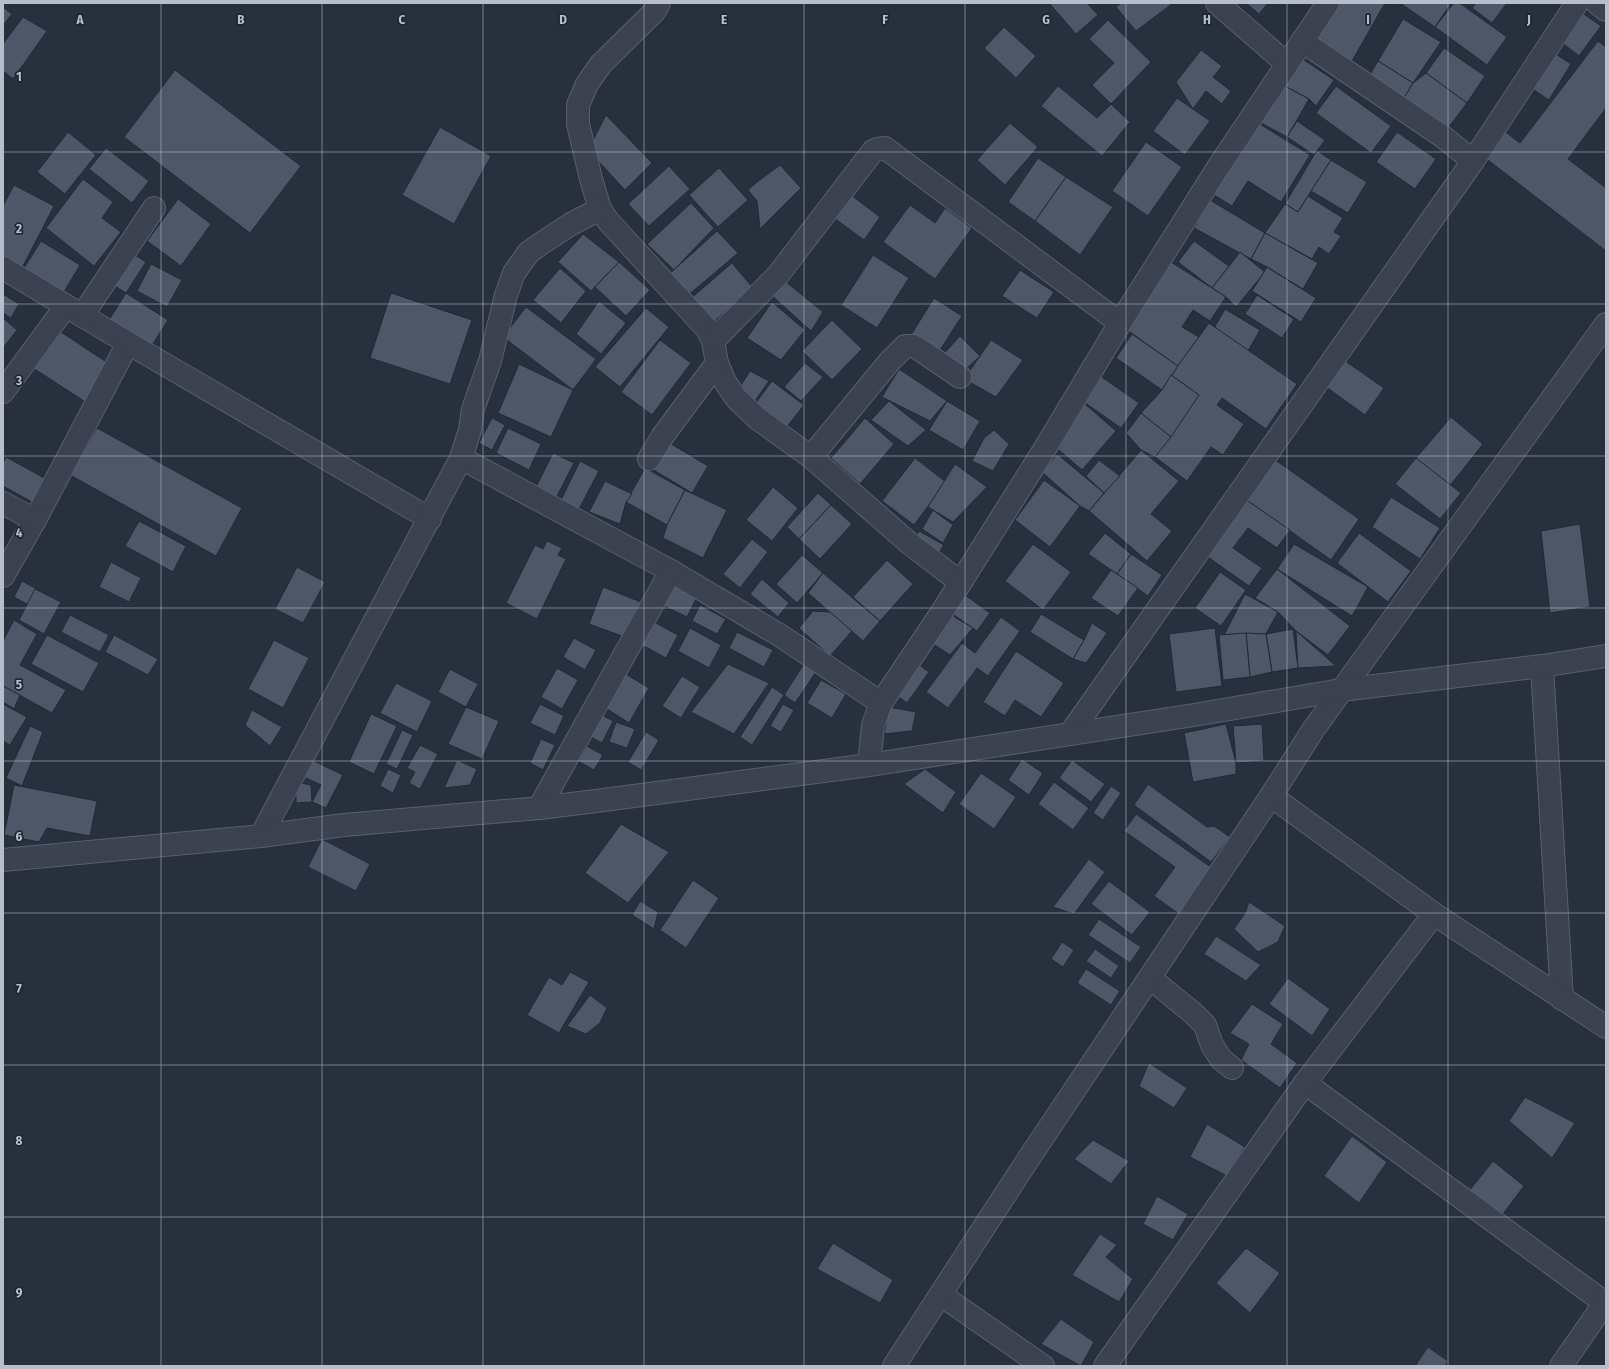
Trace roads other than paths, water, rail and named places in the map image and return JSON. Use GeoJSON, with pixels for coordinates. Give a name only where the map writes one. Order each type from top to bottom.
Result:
{"type":"FeatureCollection","features":[{"type":"Feature","properties":{"kind":"street"},"geometry":{"type":"LineString","coordinates":[[659,3],[654,12],[601,64],[587,84],[578,105],[578,124],[582,143],[600,209],[706,329],[714,341],[717,363],[725,382],[736,398],[758,419],[811,457],[909,543],[960,582]]}},
{"type":"Feature","properties":{"kind":"street"},"geometry":{"type":"LineString","coordinates":[[1217,3],[1287,64]]}},
{"type":"Feature","properties":{"kind":"street"},"geometry":{"type":"LineString","coordinates":[[869,765],[873,726],[881,703],[942,612],[1044,450],[1120,323],[1215,173],[1328,3]]}},
{"type":"Feature","properties":{"kind":"street"},"geometry":{"type":"LineString","coordinates":[[1070,734],[1473,161],[1577,3]]}},
{"type":"Feature","properties":{"kind":"street"},"geometry":{"type":"LineString","coordinates":[[1597,3],[1606,10]]}},
{"type":"Feature","properties":{"kind":"street"},"geometry":{"type":"LineString","coordinates":[[1302,42],[1442,136],[1473,161]]}},
{"type":"Feature","properties":{"kind":"street"},"geometry":{"type":"LineString","coordinates":[[714,341],[778,275],[873,151],[885,148],[1120,323]]}},
{"type":"Feature","properties":{"kind":"street"},"geometry":{"type":"LineString","coordinates":[[3,392],[74,311],[154,208]]}},
{"type":"Feature","properties":{"kind":"street"},"geometry":{"type":"LineString","coordinates":[[261,836],[461,458],[470,430],[473,409],[490,361],[506,295],[514,273],[528,252],[571,224],[600,209]]}},
{"type":"Feature","properties":{"kind":"street"},"geometry":{"type":"LineString","coordinates":[[3,268],[128,343],[430,519]]}},
{"type":"Feature","properties":{"kind":"street"},"geometry":{"type":"LineString","coordinates":[[894,1366],[942,1295],[1029,1158],[1271,796],[1313,730],[1606,324]]}},
{"type":"Feature","properties":{"kind":"street"},"geometry":{"type":"LineString","coordinates":[[3,576],[35,520],[128,343]]}},
{"type":"Feature","properties":{"kind":"street"},"geometry":{"type":"LineString","coordinates":[[811,457],[890,361],[905,346],[913,346],[919,349],[960,377]]}},
{"type":"Feature","properties":{"kind":"street"},"geometry":{"type":"LineString","coordinates":[[649,458],[662,437],[717,363]]}},
{"type":"Feature","properties":{"kind":"street"},"geometry":{"type":"LineString","coordinates":[[461,458],[671,571],[781,636],[881,703]]}},
{"type":"Feature","properties":{"kind":"street"},"geometry":{"type":"LineString","coordinates":[[3,503],[35,520]]}},
{"type":"Feature","properties":{"kind":"street"},"geometry":{"type":"LineString","coordinates":[[540,808],[671,571]]}},
{"type":"Feature","properties":{"kind":"street"},"geometry":{"type":"LineString","coordinates":[[3,860],[261,836],[344,825],[540,808],[869,765],[1194,715],[1341,690],[1542,666],[1606,656]]}},
{"type":"Feature","properties":{"kind":"street"},"geometry":{"type":"LineString","coordinates":[[1542,666],[1562,999]]}},
{"type":"Feature","properties":{"kind":"street"},"geometry":{"type":"LineString","coordinates":[[1271,796],[1434,914],[1606,1027]]}},
{"type":"Feature","properties":{"kind":"street"},"geometry":{"type":"LineString","coordinates":[[1105,1366],[1305,1083],[1434,914]]}},
{"type":"Feature","properties":{"kind":"street"},"geometry":{"type":"LineString","coordinates":[[1150,978],[1206,1025],[1212,1045],[1221,1059],[1232,1068]]}},
{"type":"Feature","properties":{"kind":"street"},"geometry":{"type":"LineString","coordinates":[[1305,1083],[1605,1302],[1561,1366]]}},
{"type":"Feature","properties":{"kind":"street"},"geometry":{"type":"LineString","coordinates":[[942,1295],[1043,1366]]}}]}
